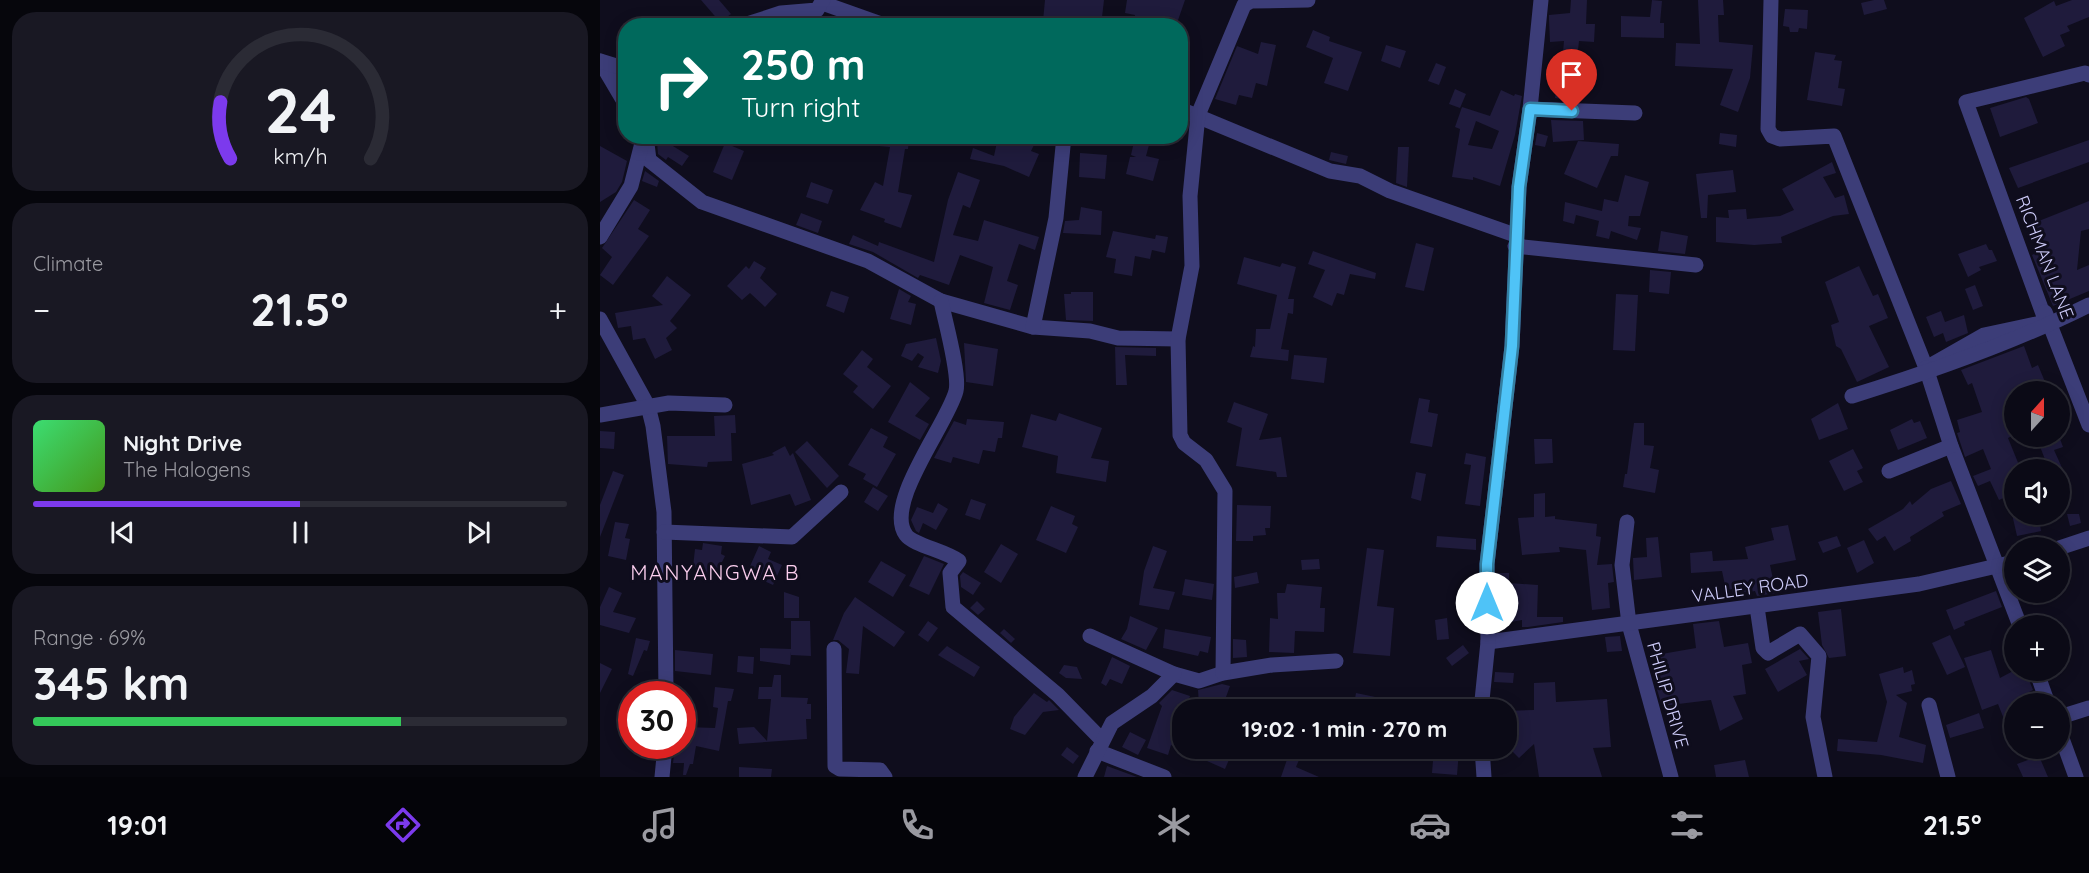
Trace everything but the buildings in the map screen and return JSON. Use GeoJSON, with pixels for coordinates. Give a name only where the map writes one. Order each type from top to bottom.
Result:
{"type":"FeatureCollection","features":[{"type":"Feature","properties":{"kind":"street"},"geometry":{"type":"LineString","coordinates":[[1224,673],[1225,491],[1206,460],[1182,440],[1179,339],[1192,266],[1190,196],[1198,115],[1244,5],[1251,1],[1308,0]]}},
{"type":"Feature","properties":{"kind":"street"},"geometry":{"type":"LineString","coordinates":[[1481,699],[1488,642],[1487,564],[1512,346],[1519,187],[1530,109],[1541,0]]}},
{"type":"Feature","properties":{"kind":"street"},"geometry":{"type":"LineString","coordinates":[[1771,0],[1768,129],[1772,136],[1780,139],[1834,136],[1928,370],[1951,446],[2016,615]]}},
{"type":"Feature","properties":{"kind":"street"},"geometry":{"type":"LineString","coordinates":[[768,18],[781,14],[814,11],[819,9],[823,2],[863,18]]}},
{"type":"Feature","properties":{"kind":"street"},"geometry":{"type":"LineString","coordinates":[[600,61],[618,67]]}},
{"type":"Feature","properties":{"kind":"street"},"geometry":{"type":"LineString","coordinates":[[600,61],[618,91]]}},
{"type":"Feature","properties":{"kind":"street"},"geometry":{"type":"LineString","coordinates":[[1928,370],[1984,335],[2046,322],[1966,102],[2085,73],[2089,75]]}},
{"type":"Feature","properties":{"kind":"street","name":"RICHMAN LANE"},"geometry":{"type":"LineString","coordinates":[[1966,102],[2089,425]]}},
{"type":"Feature","properties":{"kind":"street"},"geometry":{"type":"LineString","coordinates":[[1530,109],[1635,113]]}},
{"type":"Feature","properties":{"kind":"street"},"geometry":{"type":"LineString","coordinates":[[1188,112],[1330,171],[1360,176],[1390,191],[1515,240],[1696,265]]}},
{"type":"Feature","properties":{"kind":"street"},"geometry":{"type":"LineString","coordinates":[[600,237],[631,186],[643,144]]}},
{"type":"Feature","properties":{"kind":"street"},"geometry":{"type":"LineString","coordinates":[[646,144],[649,160],[702,202],[868,261],[941,301],[1032,327],[1090,331],[1118,338],[1179,339]]}},
{"type":"Feature","properties":{"kind":"street"},"geometry":{"type":"LineString","coordinates":[[1032,327],[1056,218],[1063,144]]}},
{"type":"Feature","properties":{"kind":"street"},"geometry":{"type":"LineString","coordinates":[[941,301],[956,390],[907,490],[903,508],[903,527],[910,538],[940,550],[959,561],[950,573],[952,607],[1058,695],[1099,746],[1164,777]]}},
{"type":"Feature","properties":{"kind":"street"},"geometry":{"type":"LineString","coordinates":[[1852,396],[2050,324],[2089,305]]}},
{"type":"Feature","properties":{"kind":"street"},"geometry":{"type":"LineString","coordinates":[[600,319],[648,406],[664,532],[666,681]]}},
{"type":"Feature","properties":{"kind":"street"},"geometry":{"type":"LineString","coordinates":[[600,415],[669,403],[725,405]]}},
{"type":"Feature","properties":{"kind":"street"},"geometry":{"type":"LineString","coordinates":[[1889,471],[1951,446]]}},
{"type":"Feature","properties":{"kind":"street"},"geometry":{"type":"LineString","coordinates":[[664,532],[792,537],[841,492]]}},
{"type":"Feature","properties":{"kind":"street","name":"PHILIP DRIVE"},"geometry":{"type":"LineString","coordinates":[[1627,522],[1622,565],[1629,624],[1671,777]]}},
{"type":"Feature","properties":{"kind":"street"},"geometry":{"type":"LineString","coordinates":[[2070,544],[2089,538]]}},
{"type":"Feature","properties":{"kind":"street","name":"VALLEY ROAD"},"geometry":{"type":"LineString","coordinates":[[1488,642],[1919,584],[2004,565]]}},
{"type":"Feature","properties":{"kind":"street"},"geometry":{"type":"LineString","coordinates":[[1757,607],[1763,648],[1768,653],[1800,634],[1819,656],[1813,717],[1824,777]]}},
{"type":"Feature","properties":{"kind":"street"},"geometry":{"type":"LineString","coordinates":[[1090,636],[1174,674],[1199,681],[1224,673],[1293,663],[1336,661]]}},
{"type":"Feature","properties":{"kind":"street"},"geometry":{"type":"LineString","coordinates":[[834,649],[835,766],[840,769],[880,770],[885,777]]}},
{"type":"Feature","properties":{"kind":"street"},"geometry":{"type":"LineString","coordinates":[[1085,777],[1112,723],[1152,696],[1174,674]]}},
{"type":"Feature","properties":{"kind":"street"},"geometry":{"type":"LineString","coordinates":[[1929,705],[1948,777]]}},
{"type":"Feature","properties":{"kind":"street"},"geometry":{"type":"LineString","coordinates":[[2070,714],[2089,708]]}},
{"type":"Feature","properties":{"kind":"street"},"geometry":{"type":"LineString","coordinates":[[662,777],[664,759]]}},
{"type":"Feature","properties":{"kind":"street"},"geometry":{"type":"LineString","coordinates":[[1483,759],[1484,777]]}},
{"type":"Feature","properties":{"kind":"street"},"geometry":{"type":"LineString","coordinates":[[2069,759],[2076,777]]}},
{"type":"Feature","properties":{"kind":"district","name":"MANYANGWA B"},"geometry":{"type":"Point","coordinates":[715,572]}},
{"type":"Feature","properties":{"kind":"route"},"geometry":{"type":"LineString","coordinates":[[1487,603],[1487,564],[1512,346],[1515,235],[1519,187],[1530,109],[1572,111]]}}]}
